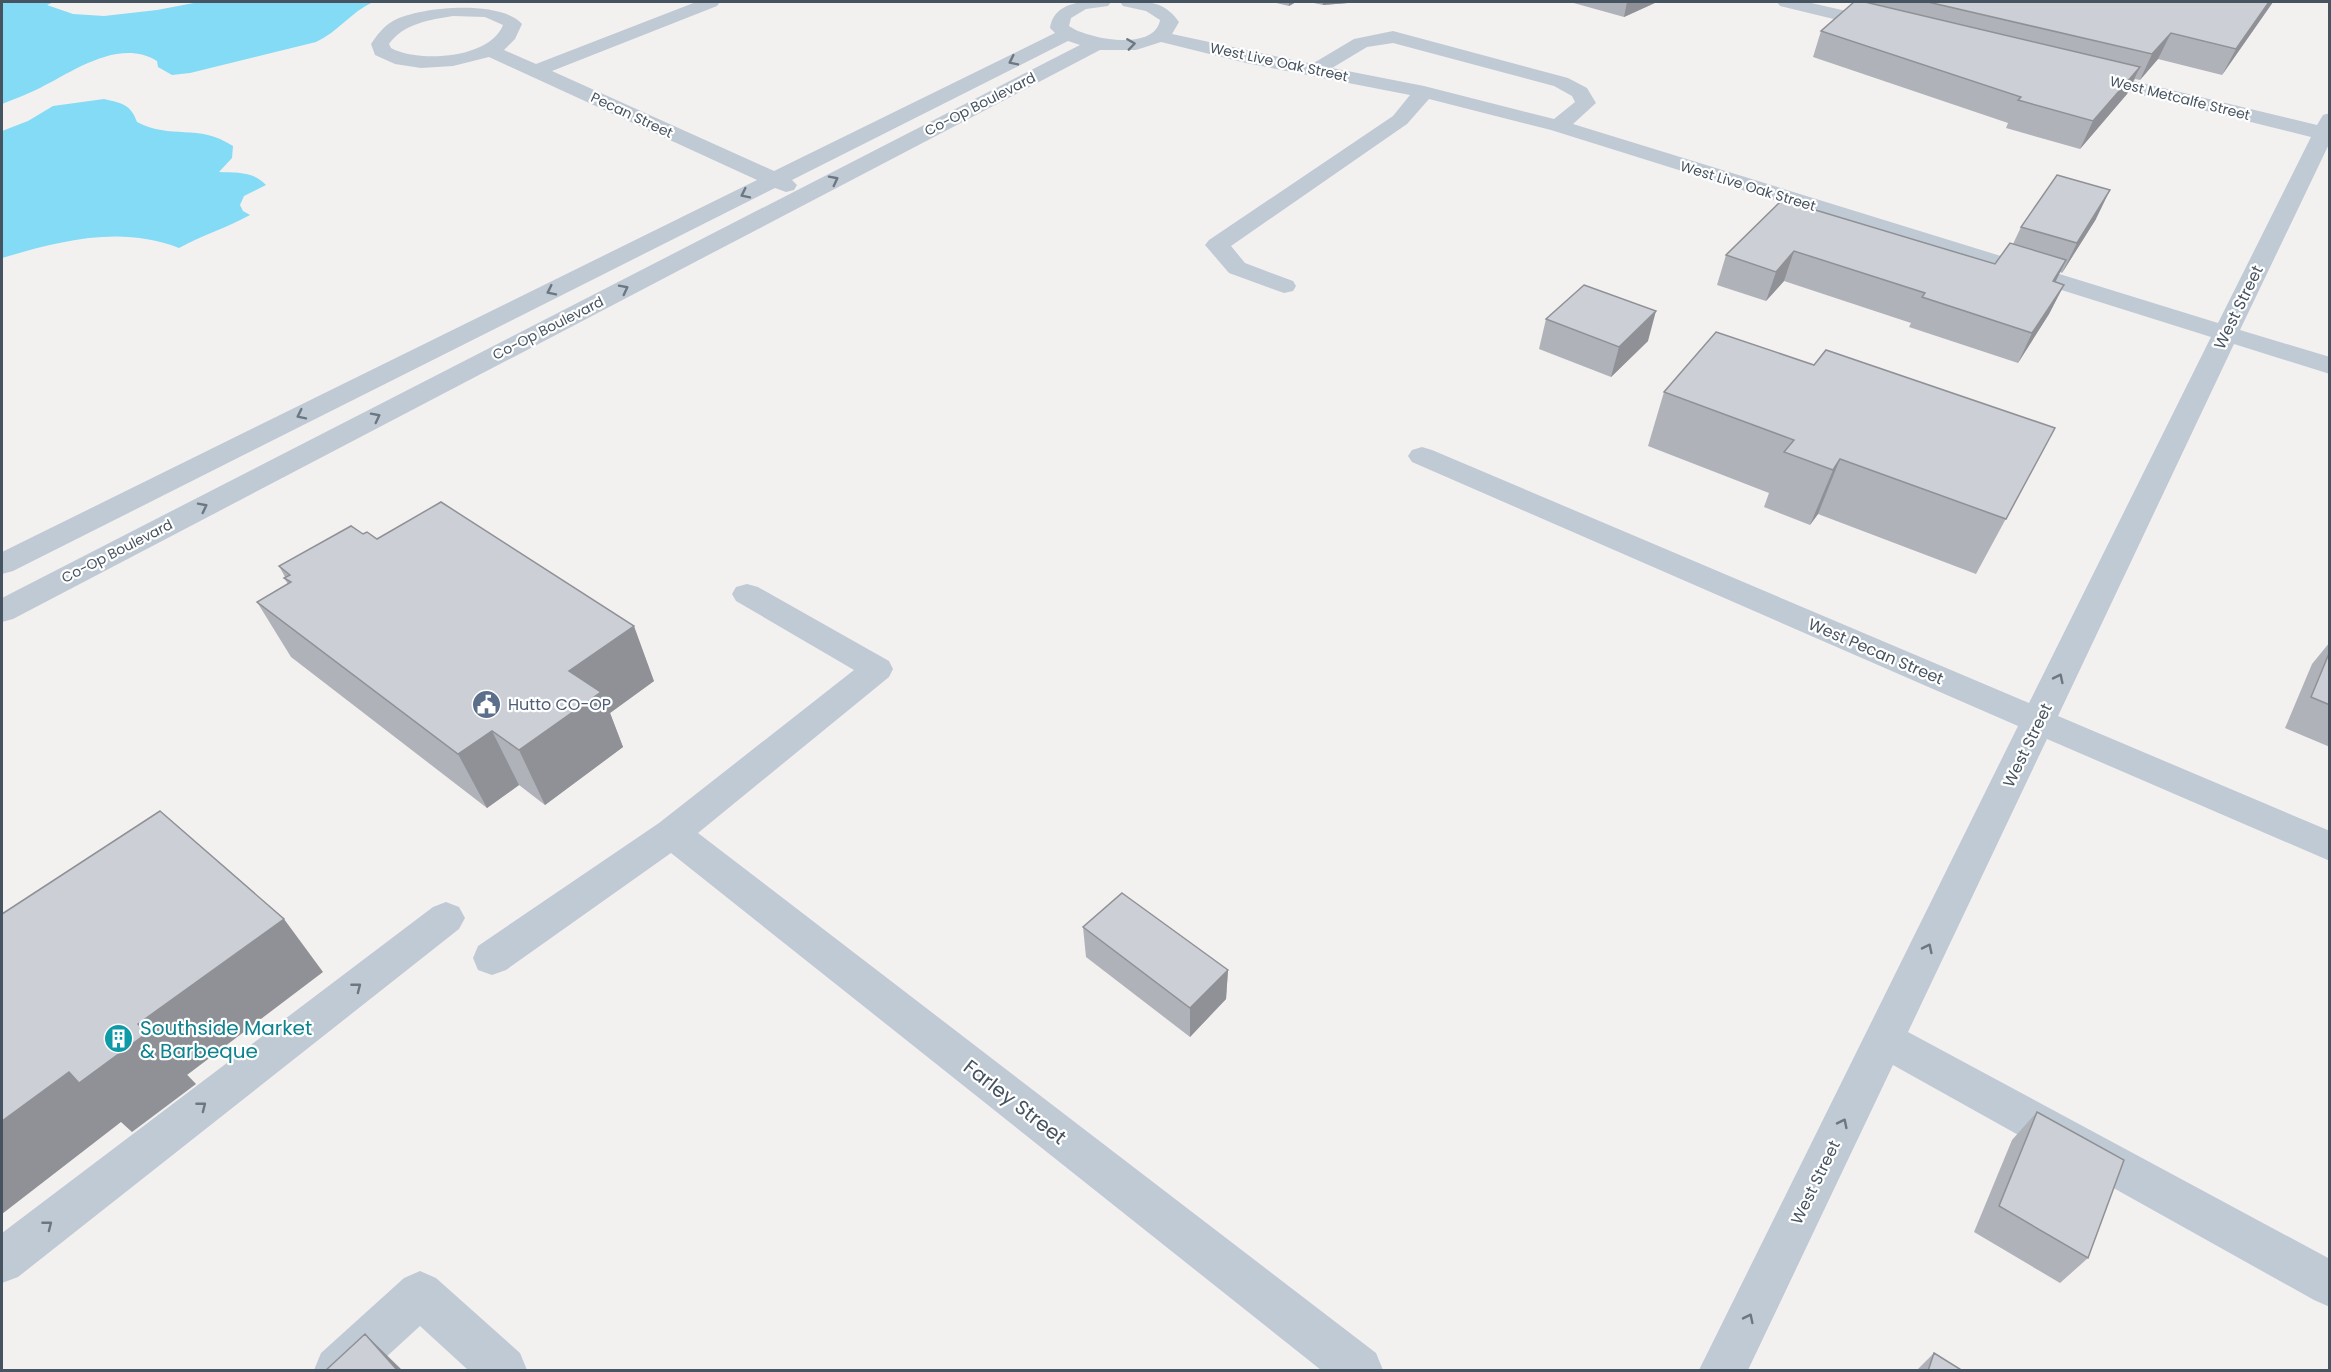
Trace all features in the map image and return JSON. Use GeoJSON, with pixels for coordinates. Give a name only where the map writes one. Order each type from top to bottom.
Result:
{"type":"FeatureCollection","features":[{"type":"Feature","properties":{"kind":"street"},"geometry":{"type":"LineString","coordinates":[[535,71],[711,2]]}},
{"type":"Feature","properties":{"kind":"street"},"geometry":{"type":"LineString","coordinates":[[1055,2],[1075,8]]}},
{"type":"Feature","properties":{"kind":"street"},"geometry":{"type":"LineString","coordinates":[[1102,2],[1064,13],[1059,20],[1059,28],[1066,35],[1095,45],[1131,45],[1159,36],[1168,29],[1170,22],[1166,14],[1157,8],[1129,2]]}},
{"type":"Feature","properties":{"kind":"street"},"geometry":{"type":"LineString","coordinates":[[1786,2],[1900,30]]}},
{"type":"Feature","properties":{"kind":"street"},"geometry":{"type":"LineString","coordinates":[[474,10],[493,13],[506,18],[513,24],[513,33],[504,42],[489,50],[449,61],[408,61],[392,57],[382,51],[380,44],[384,36],[394,28],[410,20],[441,13],[474,10]]}},
{"type":"Feature","properties":{"kind":"street","name":"Co-Op Boulevard"},"geometry":{"type":"LineString","coordinates":[[2,564],[1066,35]]}},
{"type":"Feature","properties":{"kind":"street","name":"West Live Oak Street"},"geometry":{"type":"LineString","coordinates":[[1159,36],[1246,57],[1424,92],[1558,126],[2330,366]]}},
{"type":"Feature","properties":{"kind":"street"},"geometry":{"type":"LineString","coordinates":[[1316,70],[1351,45],[1369,39],[1393,38],[1561,82],[1580,92],[1586,103],[1558,126]]}},
{"type":"Feature","properties":{"kind":"street","name":"Co-Op Boulevard"},"geometry":{"type":"LineString","coordinates":[[2,611],[1095,45]]}},
{"type":"Feature","properties":{"kind":"street","name":"Pecan Street"},"geometry":{"type":"LineString","coordinates":[[489,50],[807,194]]}},
{"type":"Feature","properties":{"kind":"street","name":"West Metcalfe Street"},"geometry":{"type":"LineString","coordinates":[[2071,72],[2327,129]]}},
{"type":"Feature","properties":{"kind":"street"},"geometry":{"type":"LineString","coordinates":[[1284,286],[1237,268],[1217,244],[1400,120],[1424,92]]}},
{"type":"Feature","properties":{"kind":"street","name":"West Street"},"geometry":{"type":"LineString","coordinates":[[1723,1371],[2327,129]]}},
{"type":"Feature","properties":{"kind":"street","name":"West Pecan Street"},"geometry":{"type":"LineString","coordinates":[[1422,456],[2330,847]]}},
{"type":"Feature","properties":{"kind":"street"},"geometry":{"type":"LineString","coordinates":[[492,958],[672,833],[877,669],[747,594]]}},
{"type":"Feature","properties":{"kind":"street","name":"Farley Street"},"geometry":{"type":"LineString","coordinates":[[672,833],[1359,1371]]}},
{"type":"Feature","properties":{"kind":"street"},"geometry":{"type":"LineString","coordinates":[[2,1261],[446,918]]}},
{"type":"Feature","properties":{"kind":"street"},"geometry":{"type":"LineString","coordinates":[[1884,1039],[2330,1284]]}},
{"type":"Feature","properties":{"kind":"street"},"geometry":{"type":"LineString","coordinates":[[338,1371],[420,1294],[503,1371]]}},
{"type":"Feature","properties":{"kind":"water"},"geometry":{"type":"Polygon","coordinates":[[[2,2],[54,2],[47,5],[73,14],[104,16],[199,2],[373,2],[316,42],[190,73],[172,75],[158,67],[157,61],[142,55],[127,53],[112,55],[82,66],[2,104],[2,2]]]}},
{"type":"Feature","properties":{"kind":"water"},"geometry":{"type":"Polygon","coordinates":[[[104,99],[125,105],[132,111],[137,122],[149,127],[208,135],[233,146],[232,158],[219,172],[250,175],[266,185],[244,196],[240,205],[243,211],[250,215],[179,248],[135,237],[90,238],[46,246],[2,258],[2,131],[28,121],[53,106],[104,99]]]}},
{"type":"Feature","properties":{"kind":"building"},"geometry":{"type":"Polygon","coordinates":[[[1854,2],[1865,2],[2140,67],[2093,121],[2018,100],[2021,97],[1821,31],[1854,2]]]}},
{"type":"Feature","properties":{"kind":"building"},"geometry":{"type":"Polygon","coordinates":[[[1928,2],[2269,2],[2236,49],[2171,33],[2152,54],[1928,2]]]}},
{"type":"Feature","properties":{"kind":"building"},"geometry":{"type":"Polygon","coordinates":[[[2057,175],[2110,190],[2077,243],[2021,227],[2057,175]]]}},
{"type":"Feature","properties":{"kind":"building"},"geometry":{"type":"Polygon","coordinates":[[[1782,200],[1995,264],[2010,243],[2066,260],[2053,281],[2064,285],[2032,333],[1922,297],[1925,293],[1794,251],[1776,272],[1726,255],[1782,200]]]}},
{"type":"Feature","properties":{"kind":"building"},"geometry":{"type":"Polygon","coordinates":[[[1584,285],[1656,311],[1619,347],[1546,319],[1584,285]]]}},
{"type":"Feature","properties":{"kind":"building"},"geometry":{"type":"Polygon","coordinates":[[[1716,332],[1814,365],[1826,350],[2055,428],[2006,519],[1840,459],[1833,470],[1784,452],[1794,440],[1664,392],[1716,332]]]}},
{"type":"Feature","properties":{"kind":"building","name":"Hutto CO-OP"},"geometry":{"type":"Polygon","coordinates":[[[441,502],[634,626],[569,671],[601,692],[519,750],[492,731],[458,754],[257,602],[291,582],[284,578],[290,575],[279,566],[351,526],[377,539],[441,502]]]}},
{"type":"Feature","properties":{"kind":"building"},"geometry":{"type":"Polygon","coordinates":[[[2330,651],[2330,705],[2311,697],[2330,651]]]}},
{"type":"Feature","properties":{"kind":"building"},"geometry":{"type":"Polygon","coordinates":[[[160,811],[284,919],[138,1024],[147,1033],[79,1083],[69,1072],[2,1121],[2,914],[160,811]]]}},
{"type":"Feature","properties":{"kind":"building"},"geometry":{"type":"Polygon","coordinates":[[[1122,893],[1228,970],[1190,1008],[1083,927],[1122,893]]]}},
{"type":"Feature","properties":{"kind":"building"},"geometry":{"type":"Polygon","coordinates":[[[2037,1112],[2124,1160],[2088,1258],[1999,1206],[2037,1112]]]}},
{"type":"Feature","properties":{"kind":"building"},"geometry":{"type":"Polygon","coordinates":[[[365,1334],[398,1371],[325,1371],[365,1334]]]}},
{"type":"Feature","properties":{"kind":"building"},"geometry":{"type":"Polygon","coordinates":[[[1934,1353],[1963,1371],[1928,1371],[1934,1353]]]}},
{"type":"Feature","properties":{"kind":"place","name":"Hutto CO-OP"},"geometry":{"type":"Point","coordinates":[487,704]}},
{"type":"Feature","properties":{"kind":"place","name":"Southside Market & Barbeque"},"geometry":{"type":"Point","coordinates":[119,1039]}}]}
